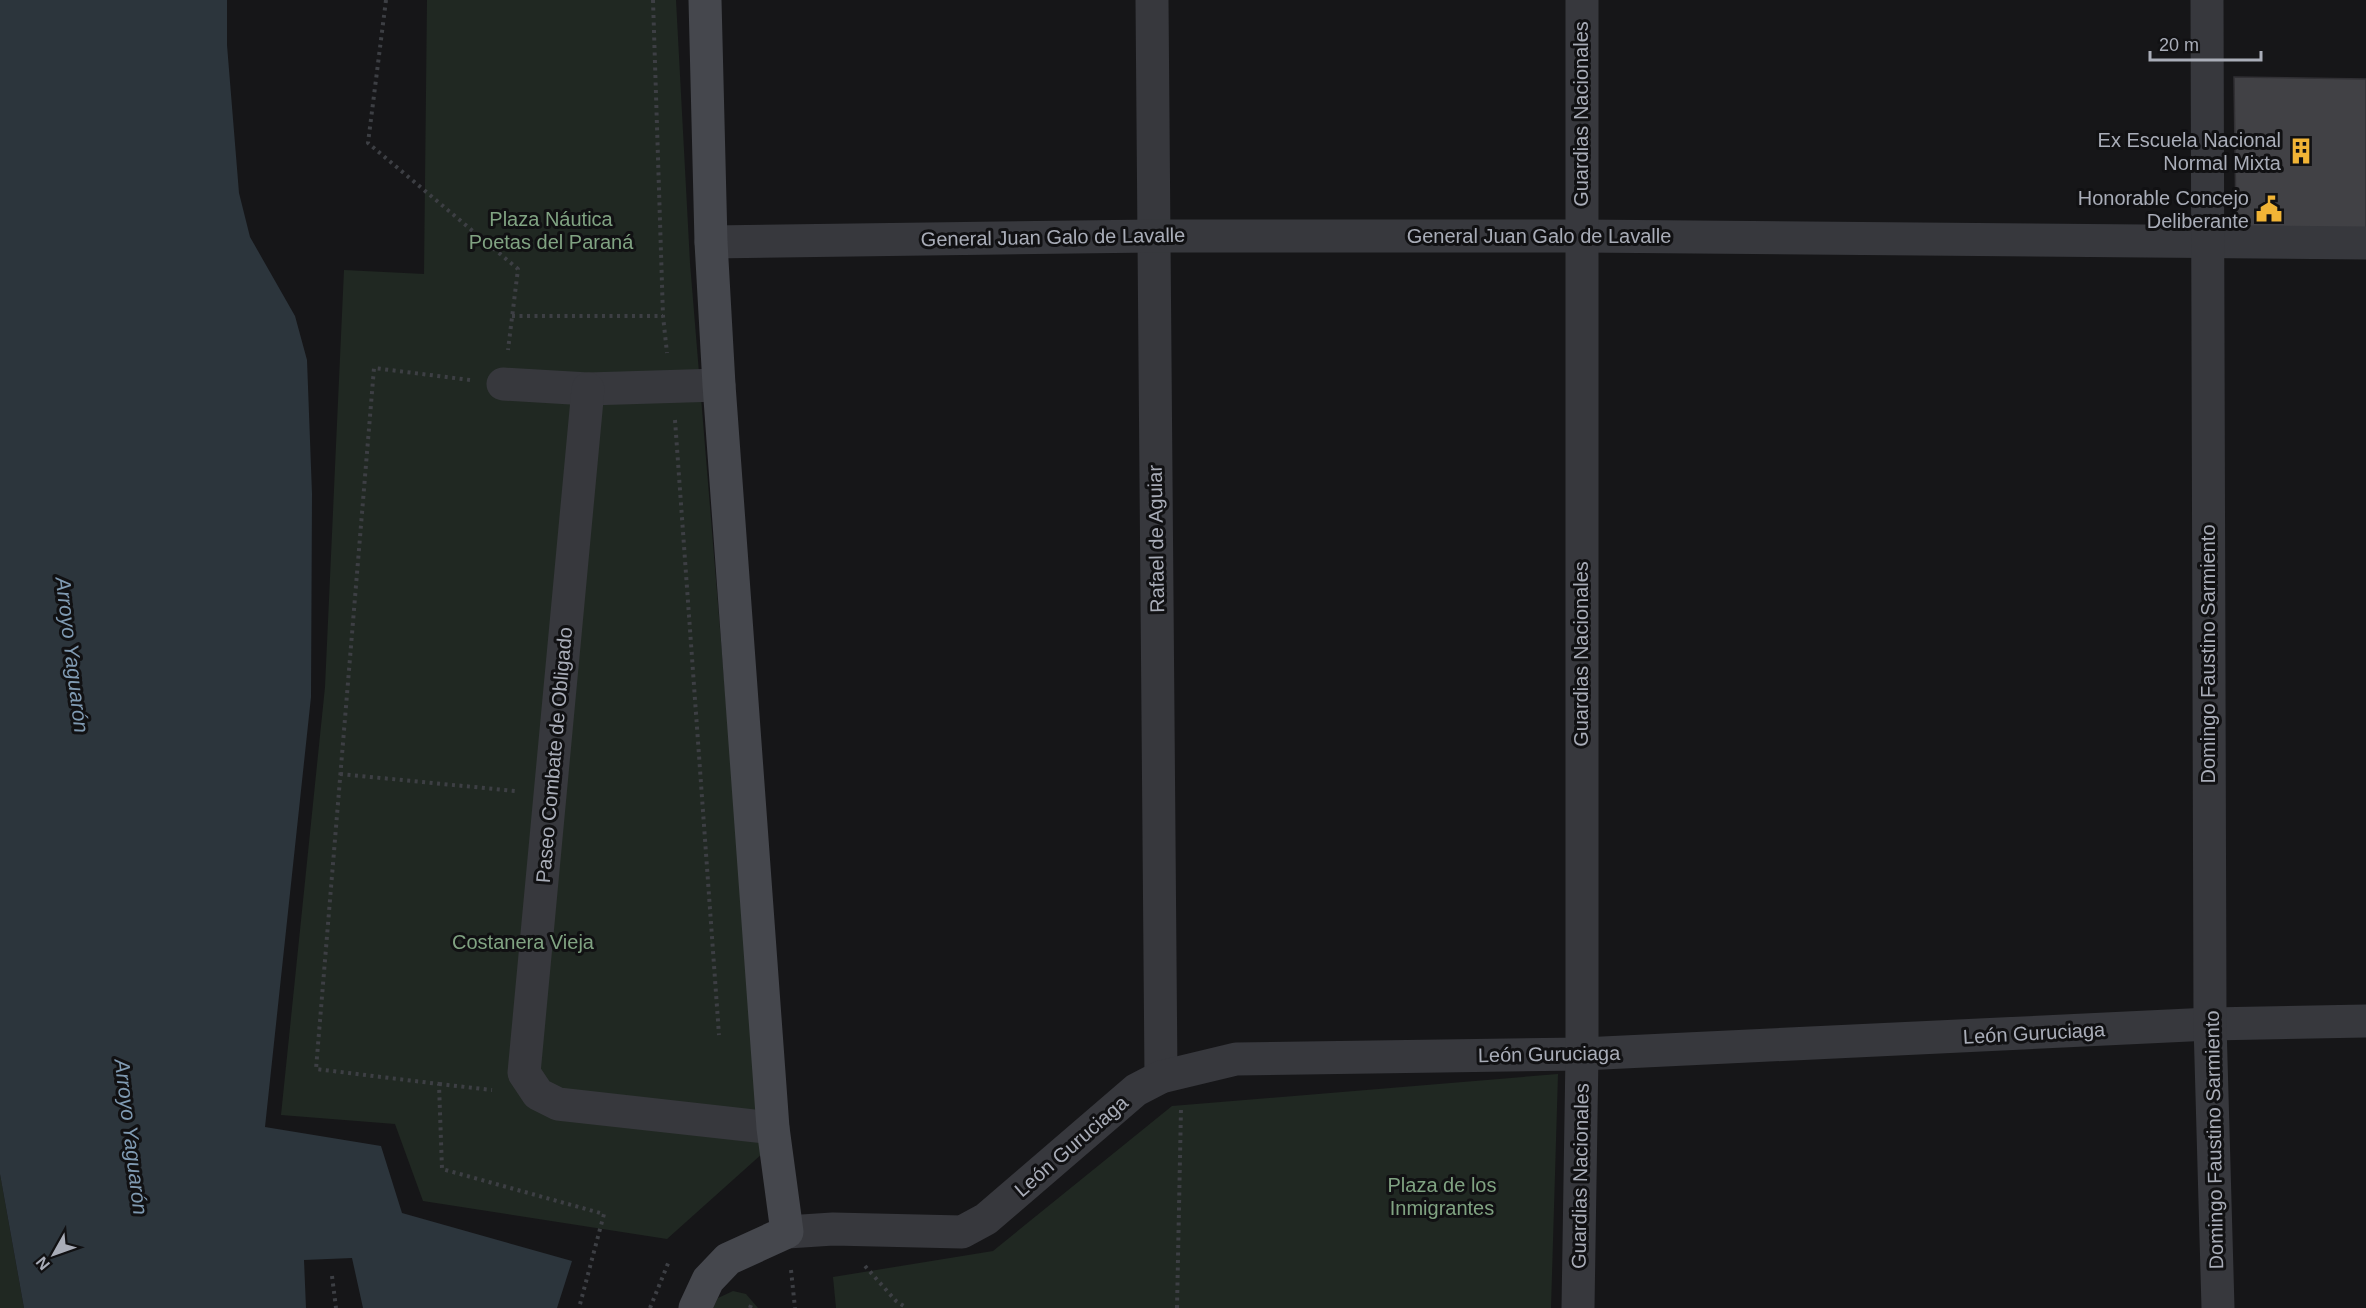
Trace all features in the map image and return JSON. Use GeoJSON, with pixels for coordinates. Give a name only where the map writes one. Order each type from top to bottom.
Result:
{"type":"FeatureCollection","features":[{"type":"Feature","properties":{"kind":"main road"},"geometry":{"type":"LineString","coordinates":[[695,1308],[708,1280],[728,1259],[787,1232],[773,1128],[719,385],[711,242],[705,0]]}},
{"type":"Feature","properties":{"kind":"street","name":"Rafael de Aguiar"},"geometry":{"type":"LineString","coordinates":[[1152,0],[1153,236],[1172,1076]]}},
{"type":"Feature","properties":{"kind":"street","name":"Guardias Nacionales"},"geometry":{"type":"LineString","coordinates":[[1578,1308],[1582,1054],[1582,0]]}},
{"type":"Feature","properties":{"kind":"street","name":"Domingo Faustino Sarmiento"},"geometry":{"type":"LineString","coordinates":[[2207,0],[2210,1024],[2218,1308]]}},
{"type":"Feature","properties":{"kind":"street","name":"General Juan Galo de Lavalle"},"geometry":{"type":"LineString","coordinates":[[711,242],[1153,236],[1581,236],[2366,243]]}},
{"type":"Feature","properties":{"kind":"street"},"geometry":{"type":"LineString","coordinates":[[503,384],[588,389],[719,385]]}},
{"type":"Feature","properties":{"kind":"street","name":"Paseo Combate de Obligado"},"geometry":{"type":"LineString","coordinates":[[548,1099],[524,1073],[588,389]]}},
{"type":"Feature","properties":{"kind":"street","name":"León Guruciaga"},"geometry":{"type":"LineString","coordinates":[[787,1232],[833,1229],[962,1232],[986,1219],[1136,1090],[1172,1076],[1236,1059],[1582,1054],[2210,1024],[2366,1021]]}},
{"type":"Feature","properties":{"kind":"street"},"geometry":{"type":"LineString","coordinates":[[548,1099],[773,1128]]}},
{"type":"Feature","properties":{"kind":"path"},"geometry":{"type":"LineString","coordinates":[[386,0],[368,143],[518,269],[503,384],[374,368],[316,1069],[548,1099]]}},
{"type":"Feature","properties":{"kind":"path"},"geometry":{"type":"LineString","coordinates":[[653,0],[664,340],[672,386],[719,1035]]}},
{"type":"Feature","properties":{"kind":"path"},"geometry":{"type":"LineString","coordinates":[[512,316],[663,316]]}},
{"type":"Feature","properties":{"kind":"path"},"geometry":{"type":"LineString","coordinates":[[340,774],[550,794]]}},
{"type":"Feature","properties":{"kind":"path"},"geometry":{"type":"LineString","coordinates":[[1172,1076],[1177,1308]]}},
{"type":"Feature","properties":{"kind":"path"},"geometry":{"type":"LineString","coordinates":[[439,1084],[441,1169],[604,1214],[579,1308]]}},
{"type":"Feature","properties":{"kind":"path"},"geometry":{"type":"LineString","coordinates":[[833,1229],[896,1300],[907,1308]]}},
{"type":"Feature","properties":{"kind":"path"},"geometry":{"type":"LineString","coordinates":[[650,1308],[669,1261]]}},
{"type":"Feature","properties":{"kind":"path"},"geometry":{"type":"LineString","coordinates":[[332,1276],[336,1308]]}},
{"type":"Feature","properties":{"kind":"green space","name":"Costanera Vieja"},"geometry":{"type":"Polygon","coordinates":[[[427,0],[676,0],[690,263],[763,1153],[667,1239],[423,1201],[395,1124],[281,1115],[325,687],[344,270],[424,274],[427,0]]]}},
{"type":"Feature","properties":{"kind":"green space","name":"Plaza de los Inmigrantes"},"geometry":{"type":"Polygon","coordinates":[[[1558,1074],[1551,1308],[836,1308],[833,1277],[993,1251],[1172,1106],[1558,1074]]]}},
{"type":"Feature","properties":{"kind":"green space"},"geometry":{"type":"Polygon","coordinates":[[[0,1174],[24,1308],[0,1308],[0,1174]]]}},
{"type":"Feature","properties":{"kind":"green space"},"geometry":{"type":"Polygon","coordinates":[[[733,1291],[746,1294],[758,1308],[713,1308],[718,1298],[733,1291]]]}},
{"type":"Feature","properties":{"kind":"water","name":"Arroyo Yaguarón"},"geometry":{"type":"Polygon","coordinates":[[[0,0],[227,0],[227,45],[239,193],[250,237],[295,316],[307,360],[312,494],[311,697],[265,1127],[381,1146],[402,1213],[572,1261],[557,1308],[363,1308],[352,1258],[304,1260],[306,1308],[24,1308],[0,1174],[0,0]]]}},
{"type":"Feature","properties":{"kind":"building","name":"Ex Escuela Nacional Normal Mixta"},"geometry":{"type":"Polygon","coordinates":[[[2234,77],[2366,79],[2366,232],[2246,237],[2236,224],[2234,77]]]}},
{"type":"Feature","properties":{"kind":"place","name":"Ex Escuela Nacional Normal Mixta"},"geometry":{"type":"Point","coordinates":[2301,151]}},
{"type":"Feature","properties":{"kind":"place","name":"Honorable Concejo Deliberante"},"geometry":{"type":"Point","coordinates":[2269,209]}},
{"type":"Feature","properties":{"kind":"park label","name":"Plaza Náutica Poetas del Paraná"},"geometry":{"type":"Point","coordinates":[551,230]}}]}
